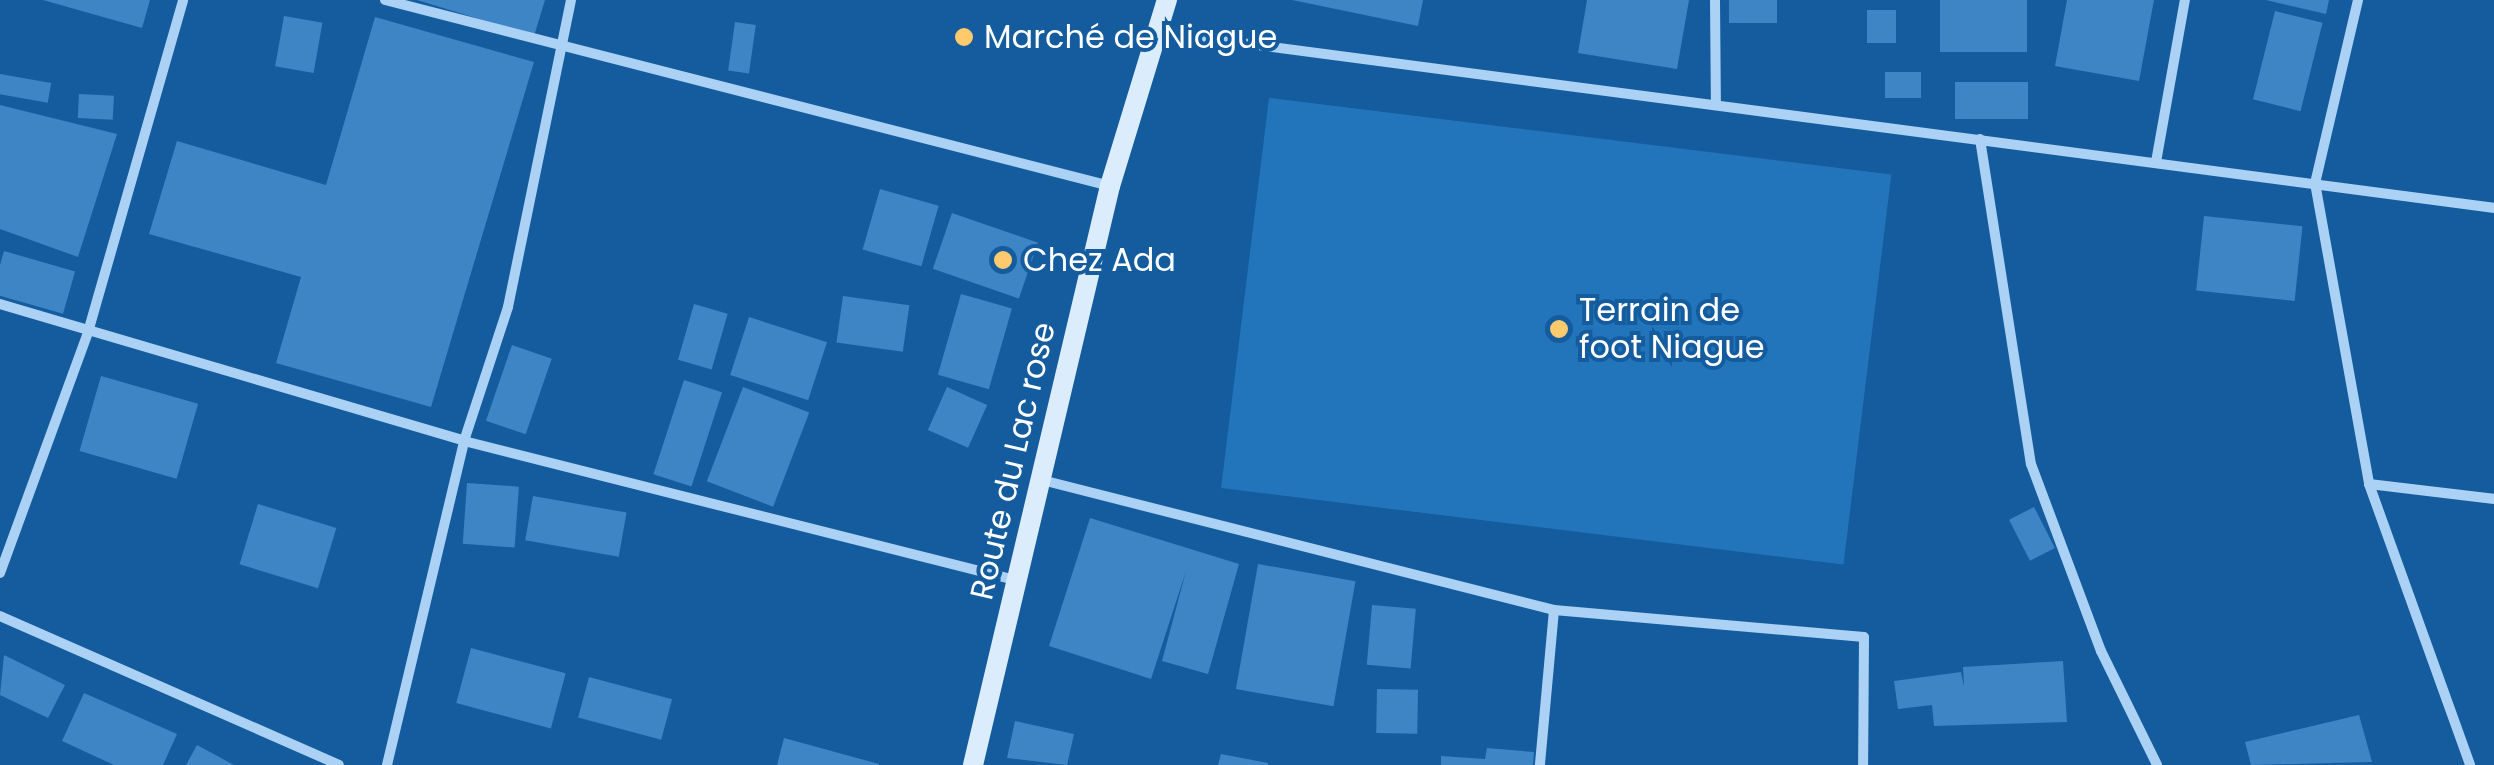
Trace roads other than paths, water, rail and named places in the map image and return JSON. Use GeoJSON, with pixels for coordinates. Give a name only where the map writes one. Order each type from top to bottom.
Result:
{"type":"FeatureCollection","features":[{"type":"Feature","properties":{"kind":"main road","name":"Route du Lac rose"},"geometry":{"type":"LineString","coordinates":[[973,765],[1110,186],[1167,0]]}},
{"type":"Feature","properties":{"kind":"street"},"geometry":{"type":"LineString","coordinates":[[0,573],[88,332],[184,0]]}},
{"type":"Feature","properties":{"kind":"street"},"geometry":{"type":"LineString","coordinates":[[385,0],[558,49],[1110,186]]}},
{"type":"Feature","properties":{"kind":"street"},"geometry":{"type":"LineString","coordinates":[[387,765],[464,441],[508,308],[571,0]]}},
{"type":"Feature","properties":{"kind":"street"},"geometry":{"type":"LineString","coordinates":[[1715,0],[1716,105]]}},
{"type":"Feature","properties":{"kind":"street"},"geometry":{"type":"LineString","coordinates":[[2156,162],[2185,0]]}},
{"type":"Feature","properties":{"kind":"street"},"geometry":{"type":"LineString","coordinates":[[2358,0],[2315,183],[2368,484],[2470,765]]}},
{"type":"Feature","properties":{"kind":"street"},"geometry":{"type":"LineString","coordinates":[[1158,32],[2494,208]]}},
{"type":"Feature","properties":{"kind":"street"},"geometry":{"type":"LineString","coordinates":[[1980,139],[2031,464],[2100,651],[2157,765]]}},
{"type":"Feature","properties":{"kind":"street"},"geometry":{"type":"LineString","coordinates":[[0,304],[464,441],[1015,580]]}},
{"type":"Feature","properties":{"kind":"street"},"geometry":{"type":"LineString","coordinates":[[1038,479],[1554,610],[1864,636],[1862,765]]}},
{"type":"Feature","properties":{"kind":"street"},"geometry":{"type":"LineString","coordinates":[[2368,484],[2494,498]]}},
{"type":"Feature","properties":{"kind":"street"},"geometry":{"type":"LineString","coordinates":[[1540,765],[1554,610]]}},
{"type":"Feature","properties":{"kind":"street"},"geometry":{"type":"LineString","coordinates":[[0,616],[339,765]]}},
{"type":"Feature","properties":{"kind":"place","name":"Marché de Niague"},"geometry":{"type":"Point","coordinates":[964,37]}},
{"type":"Feature","properties":{"kind":"place","name":"Chez Ada"},"geometry":{"type":"Point","coordinates":[1003,260]}},
{"type":"Feature","properties":{"kind":"place","name":"Terrain de foot Niague"},"geometry":{"type":"Point","coordinates":[1559,329]}}]}
